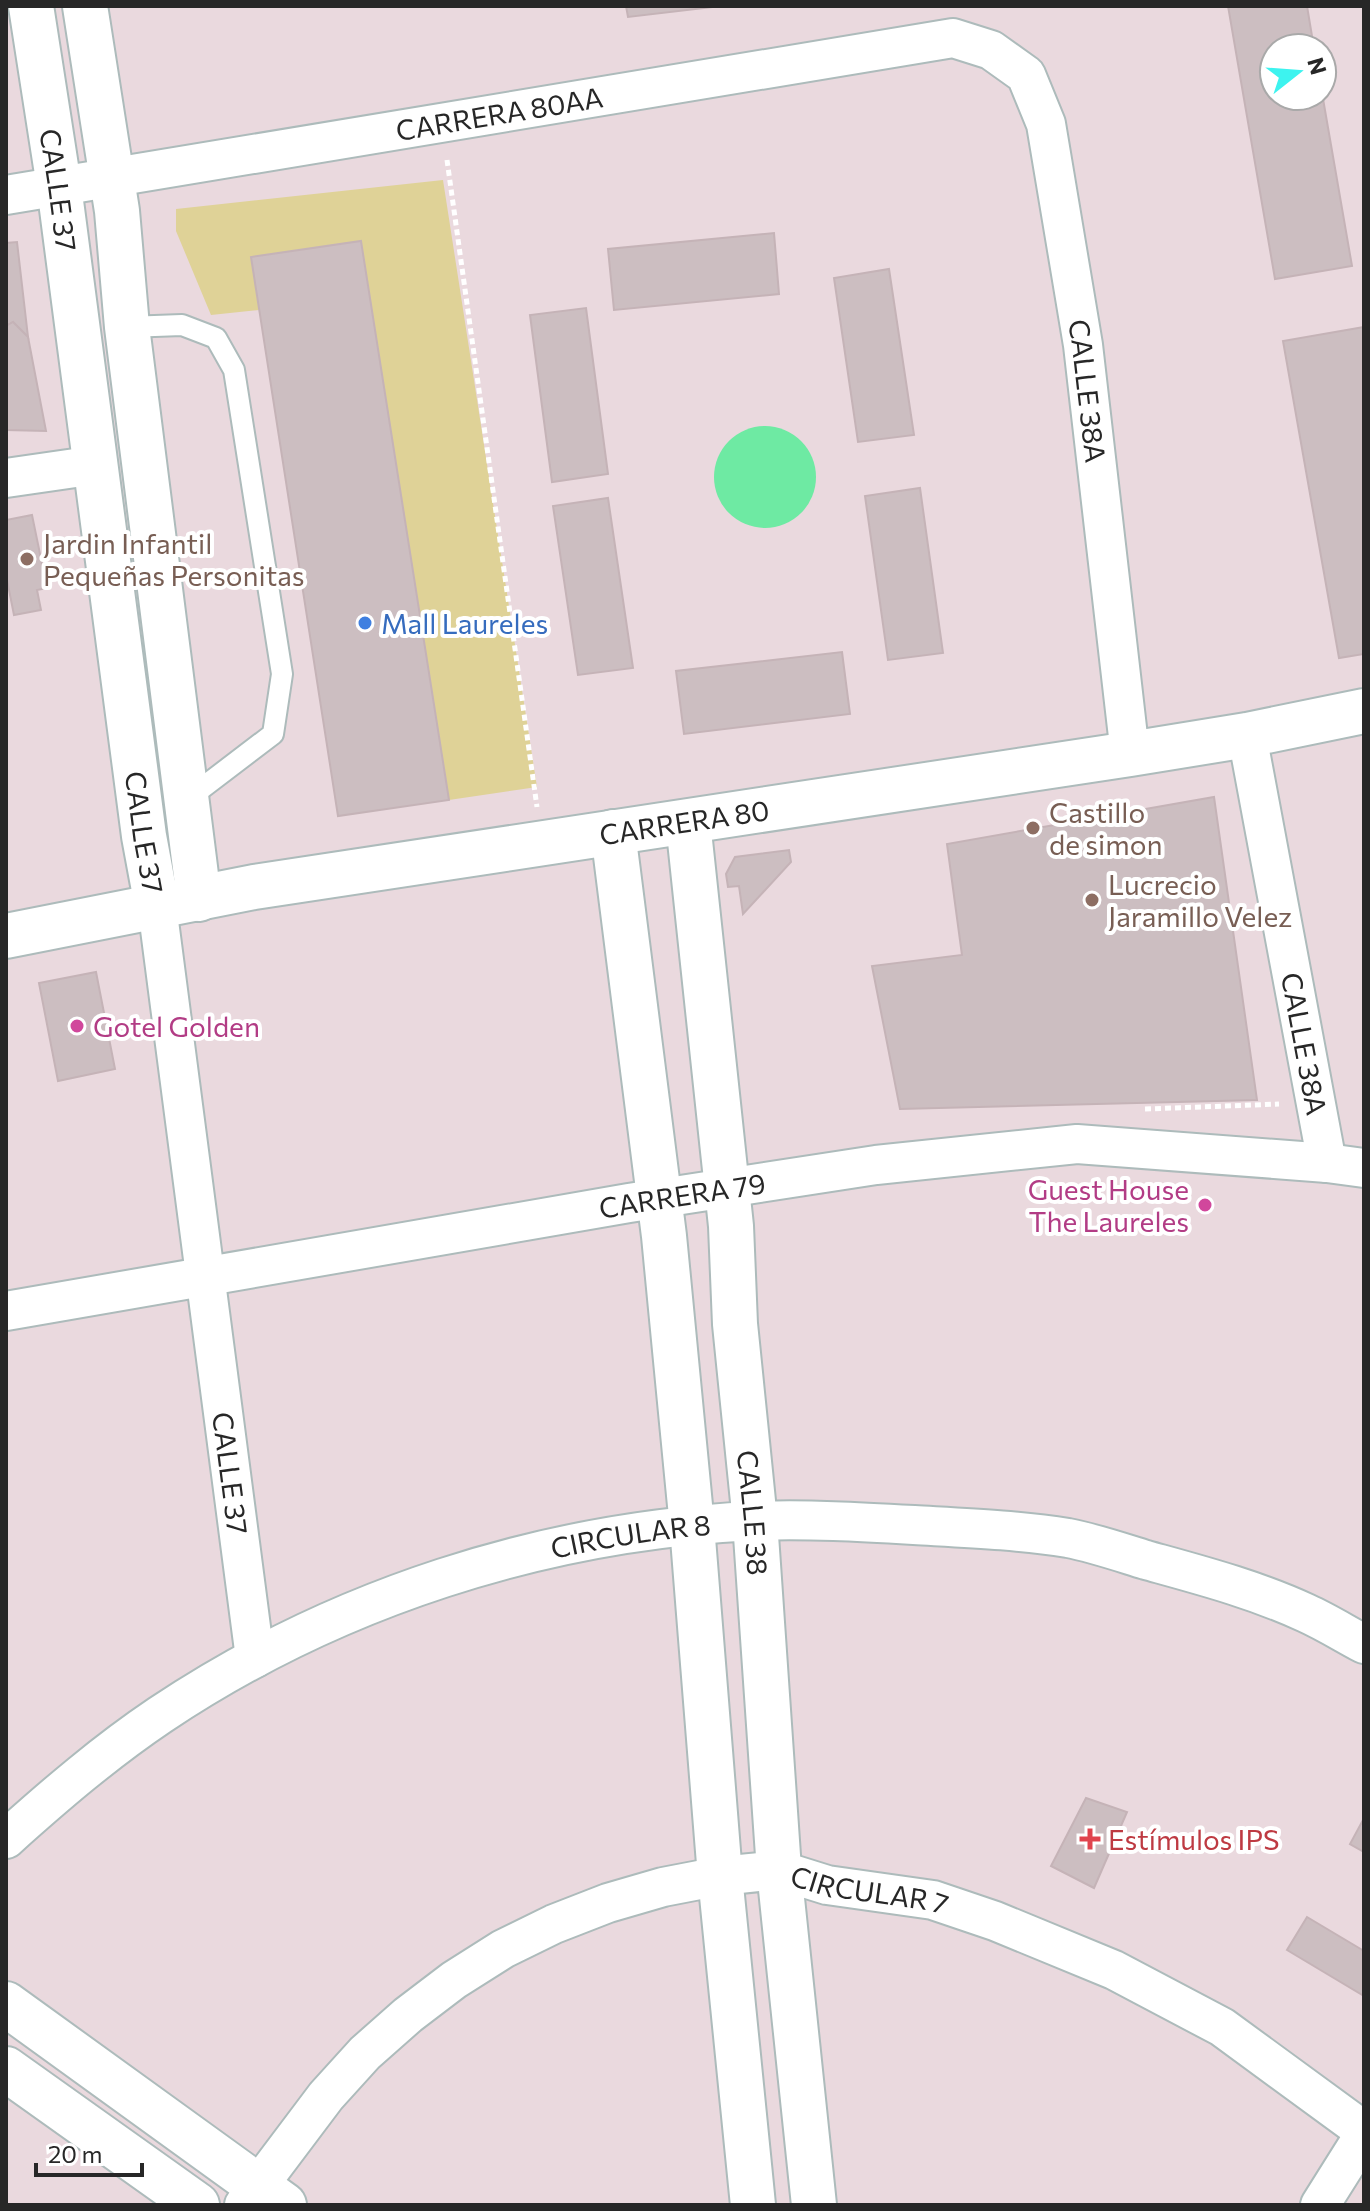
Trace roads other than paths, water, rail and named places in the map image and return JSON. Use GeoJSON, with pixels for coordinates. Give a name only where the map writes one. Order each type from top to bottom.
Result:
{"type":"FeatureCollection","features":[{"type":"Feature","properties":{"kind":"street","name":"CALLE 37"},"geometry":{"type":"LineString","coordinates":[[31,6],[59,186],[144,836],[157,906],[255,1658]]}},
{"type":"Feature","properties":{"kind":"street","name":"CALLE 37"},"geometry":{"type":"LineString","coordinates":[[85,6],[117,211],[127,327],[199,899]]}},
{"type":"Feature","properties":{"kind":"street","name":"CARRERA 80AA"},"geometry":{"type":"LineString","coordinates":[[6,195],[953,38],[991,50]]}},
{"type":"Feature","properties":{"kind":"street","name":"CALLE 38A"},"geometry":{"type":"LineString","coordinates":[[991,50],[1026,75],[1046,124],[1083,345],[1130,754]]}},
{"type":"Feature","properties":{"kind":"street"},"geometry":{"type":"LineString","coordinates":[[6,478],[96,465]]}},
{"type":"Feature","properties":{"kind":"street","name":"CARRERA 80"},"geometry":{"type":"LineString","coordinates":[[6,936],[254,887],[1130,754],[1247,735],[1364,711]]}},
{"type":"Feature","properties":{"kind":"street","name":"CALLE 38A"},"geometry":{"type":"LineString","coordinates":[[1247,735],[1327,1163]]}},
{"type":"Feature","properties":{"kind":"street","name":"CALLE 38"},"geometry":{"type":"LineString","coordinates":[[688,822],[727,1189],[735,1324],[755,1521],[779,1870],[814,2205]]}},
{"type":"Feature","properties":{"kind":"street"},"geometry":{"type":"LineString","coordinates":[[613,832],[659,1199],[692,1526],[720,1876],[753,2205]]}},
{"type":"Feature","properties":{"kind":"street","name":"CARRERA 79"},"geometry":{"type":"LineString","coordinates":[[6,1311],[876,1165],[1077,1144],[1364,1168]]}},
{"type":"Feature","properties":{"kind":"street","name":"CIRCULAR 8"},"geometry":{"type":"LineString","coordinates":[[6,1839],[72,1780],[161,1715],[255,1658],[359,1609],[467,1570],[578,1543],[692,1526],[834,1520],[1001,1530],[1071,1539],[1234,1584],[1306,1613],[1364,1644]]}},
{"type":"Feature","properties":{"kind":"street","name":"CIRCULAR 7"},"geometry":{"type":"LineString","coordinates":[[262,2199],[326,2096],[365,2053],[454,1980],[503,1949],[554,1924],[636,1895],[720,1876],[779,1870],[827,1885],[933,1900],[995,1921],[1114,1970],[1222,2027],[1364,2133]]}},
{"type":"Feature","properties":{"kind":"street"},"geometry":{"type":"LineString","coordinates":[[6,2004],[262,2199]]}},
{"type":"Feature","properties":{"kind":"street"},"geometry":{"type":"LineString","coordinates":[[6,2069],[197,2205]]}},
{"type":"Feature","properties":{"kind":"street"},"geometry":{"type":"LineString","coordinates":[[1320,2205],[1364,2133]]}},
{"type":"Feature","properties":{"kind":"lane"},"geometry":{"type":"LineString","coordinates":[[127,327],[182,325],[216,338],[234,370],[282,674],[273,734],[185,801]]}},
{"type":"Feature","properties":{"kind":"place","name":"Jardin Infantil Pequeñas Personitas"},"geometry":{"type":"Point","coordinates":[27,559]}},
{"type":"Feature","properties":{"kind":"place","name":"Mall Laureles"},"geometry":{"type":"Point","coordinates":[365,623]}},
{"type":"Feature","properties":{"kind":"place","name":"Castillo de simon"},"geometry":{"type":"Point","coordinates":[1033,828]}},
{"type":"Feature","properties":{"kind":"place","name":"Lucrecio Jaramillo Velez"},"geometry":{"type":"Point","coordinates":[1092,900]}},
{"type":"Feature","properties":{"kind":"place","name":"Gotel Golden"},"geometry":{"type":"Point","coordinates":[77,1026]}},
{"type":"Feature","properties":{"kind":"place","name":"Guest House The Laureles"},"geometry":{"type":"Point","coordinates":[1205,1205]}},
{"type":"Feature","properties":{"kind":"place","name":"Estímulos IPS"},"geometry":{"type":"Point","coordinates":[1090,1839]}}]}
